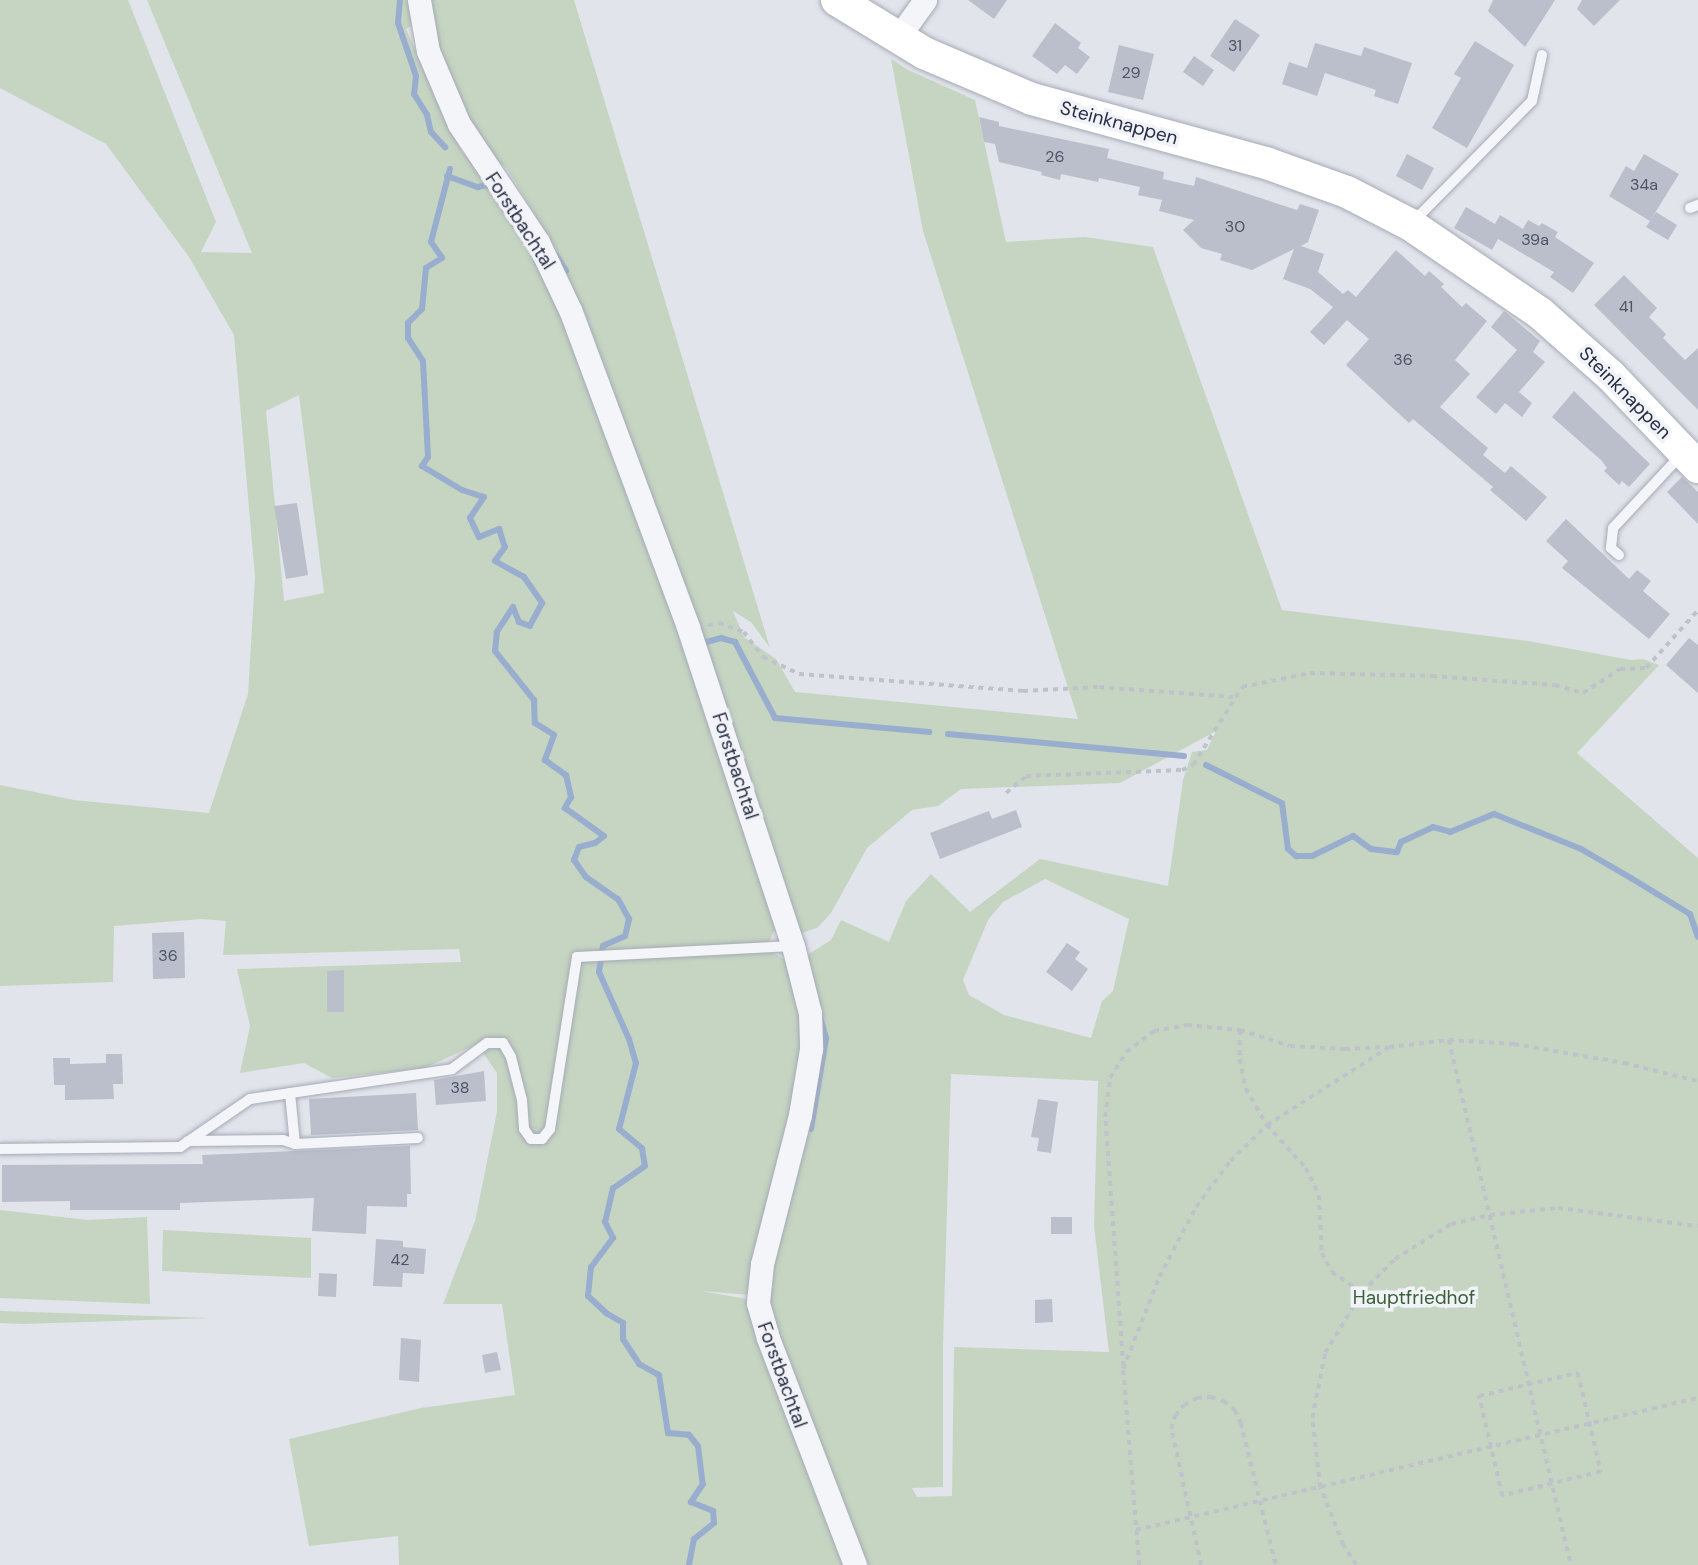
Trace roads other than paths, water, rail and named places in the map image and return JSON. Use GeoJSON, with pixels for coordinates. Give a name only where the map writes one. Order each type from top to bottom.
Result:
{"type":"FeatureCollection","features":[{"type":"Feature","properties":{"kind":"street","name":"Forstbachtal"},"geometry":{"type":"LineString","coordinates":[[419,0],[428,51],[459,124],[538,242],[561,285],[688,627],[793,946],[810,1013],[811,1049],[800,1115],[762,1264],[758,1303],[768,1338],[855,1565]]}},
{"type":"Feature","properties":{"kind":"street","name":"Steinknappen"},"geometry":{"type":"LineString","coordinates":[[837,0],[898,39],[1032,99],[1266,163],[1347,192],[1411,225],[1540,313],[1611,376],[1690,460]]}},
{"type":"Feature","properties":{"kind":"street"},"geometry":{"type":"LineString","coordinates":[[898,39],[925,0]]}},
{"type":"Feature","properties":{"kind":"lane"},"geometry":{"type":"LineString","coordinates":[[1411,225],[1532,101],[1542,55]]}},
{"type":"Feature","properties":{"kind":"lane"},"geometry":{"type":"LineString","coordinates":[[1619,555],[1611,548],[1613,528],[1690,460]]}},
{"type":"Feature","properties":{"kind":"lane"},"geometry":{"type":"LineString","coordinates":[[0,1149],[180,1147],[250,1099],[452,1069],[487,1043],[503,1043],[511,1057],[522,1100],[524,1129],[531,1139],[542,1139],[550,1129],[577,957],[793,946]]}},
{"type":"Feature","properties":{"kind":"lane"},"geometry":{"type":"LineString","coordinates":[[290,1093],[296,1144]]}},
{"type":"Feature","properties":{"kind":"lane"},"geometry":{"type":"LineString","coordinates":[[188,1142],[283,1140],[296,1144],[418,1138]]}},
{"type":"Feature","properties":{"kind":"waterway"},"geometry":{"type":"LineString","coordinates":[[400,0],[398,23],[416,76],[414,94],[427,115],[431,132],[445,147]]}},
{"type":"Feature","properties":{"kind":"waterway"},"geometry":{"type":"LineString","coordinates":[[450,169],[431,242],[442,258],[426,268],[422,309],[408,323],[408,338],[423,361],[428,457],[422,466],[462,490],[484,497],[470,518],[479,537],[499,529],[505,547],[495,561],[524,577],[542,603],[530,626],[519,622],[513,607],[497,632],[495,651],[534,700],[535,723],[554,735],[545,760],[566,775],[571,797],[565,808],[604,836],[595,843],[579,847],[574,860],[586,877],[618,899],[629,919],[625,936],[603,946],[599,972],[629,1039],[636,1063],[619,1129],[642,1148],[645,1166],[613,1188],[605,1222],[613,1238],[591,1267],[588,1296],[606,1313],[623,1323],[623,1339],[639,1364],[659,1375],[668,1433],[689,1435],[698,1446],[703,1484],[691,1502],[713,1511],[714,1523],[694,1539],[689,1565]]}},
{"type":"Feature","properties":{"kind":"waterway"},"geometry":{"type":"LineString","coordinates":[[447,176],[478,187],[487,185]]}},
{"type":"Feature","properties":{"kind":"waterway"},"geometry":{"type":"LineString","coordinates":[[556,255],[566,271]]}},
{"type":"Feature","properties":{"kind":"waterway"},"geometry":{"type":"LineString","coordinates":[[702,639],[703,643],[721,638],[735,642],[775,718],[929,732]]}},
{"type":"Feature","properties":{"kind":"waterway"},"geometry":{"type":"LineString","coordinates":[[948,734],[1184,756]]}},
{"type":"Feature","properties":{"kind":"waterway"},"geometry":{"type":"LineString","coordinates":[[1206,765],[1282,803],[1288,849],[1296,856],[1312,856],[1353,836],[1371,849],[1397,852],[1401,842],[1433,827],[1450,832],[1494,814],[1581,849],[1631,878],[1690,914],[1698,937]]}},
{"type":"Feature","properties":{"kind":"waterway"},"geometry":{"type":"LineString","coordinates":[[811,1129],[826,1038],[820,1017]]}},
{"type":"Feature","properties":{"kind":"park label","name":"Hauptfriedhof"},"geometry":{"type":"Point","coordinates":[1414,1298]}}]}
